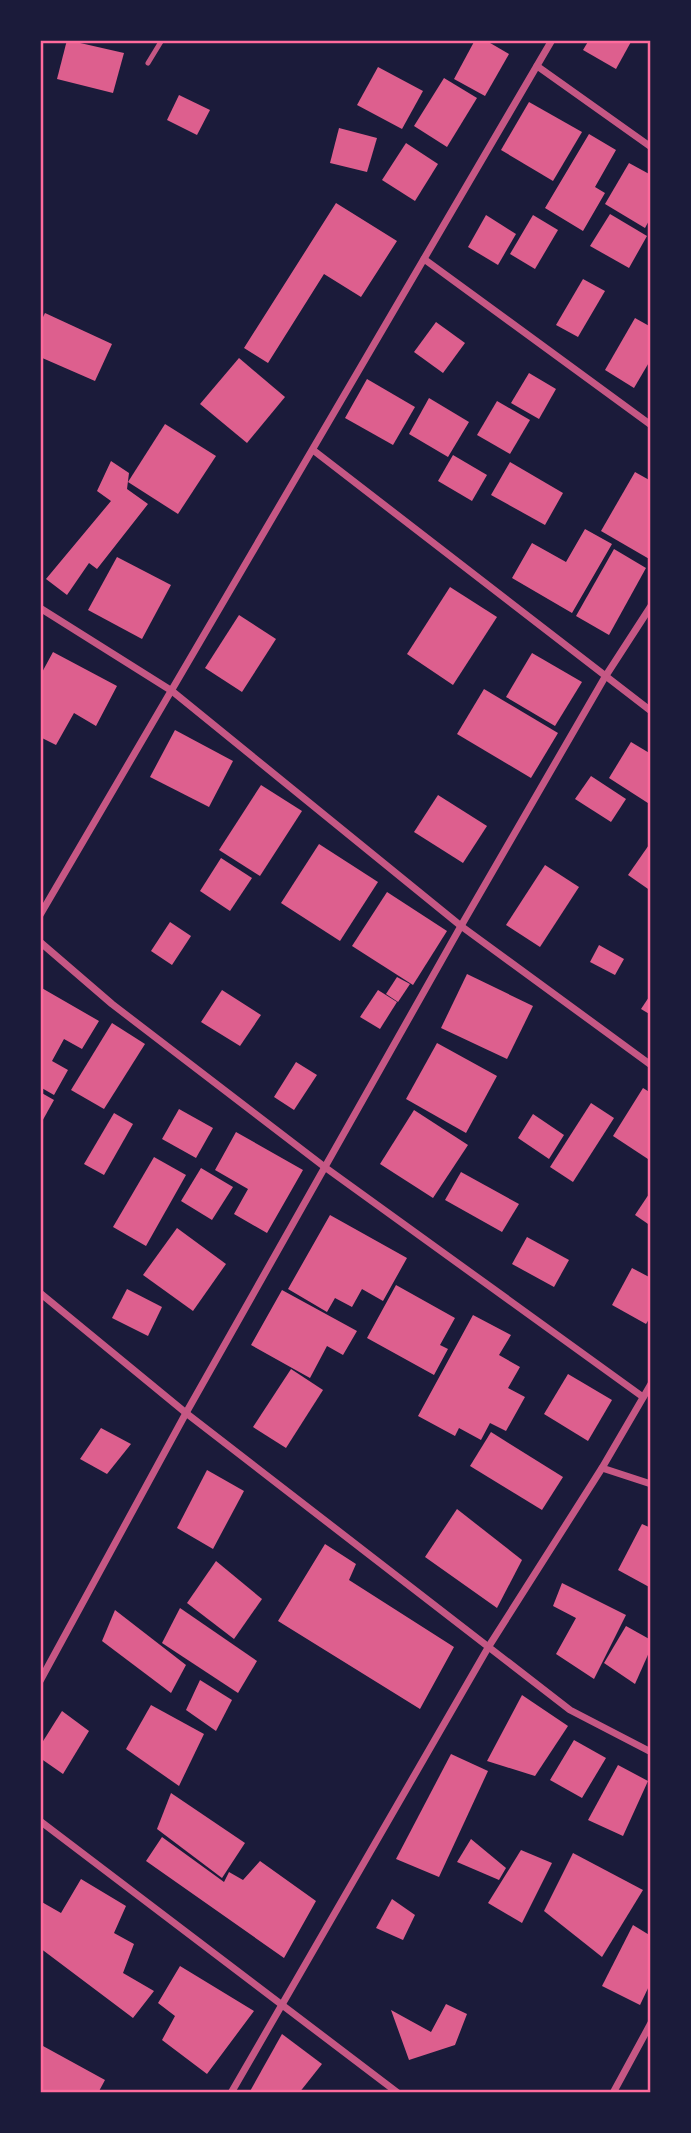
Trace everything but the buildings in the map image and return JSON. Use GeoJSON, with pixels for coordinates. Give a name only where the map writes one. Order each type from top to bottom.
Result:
{"type":"FeatureCollection","features":[{"type":"Feature","properties":{"kind":"street"},"geometry":{"type":"LineString","coordinates":[[40,915],[552,40]]}},
{"type":"Feature","properties":{"kind":"street"},"geometry":{"type":"LineString","coordinates":[[537,66],[651,146]]}},
{"type":"Feature","properties":{"kind":"street"},"geometry":{"type":"LineString","coordinates":[[424,259],[651,425]]}},
{"type":"Feature","properties":{"kind":"street"},"geometry":{"type":"LineString","coordinates":[[313,450],[651,711]]}},
{"type":"Feature","properties":{"kind":"street"},"geometry":{"type":"LineString","coordinates":[[40,1681],[186,1413],[461,926],[605,677],[651,606]]}},
{"type":"Feature","properties":{"kind":"street"},"geometry":{"type":"LineString","coordinates":[[40,608],[172,691],[461,926],[651,1065]]}},
{"type":"Feature","properties":{"kind":"street"},"geometry":{"type":"LineString","coordinates":[[40,942],[111,1004],[326,1168],[643,1397]]}},
{"type":"Feature","properties":{"kind":"street"},"geometry":{"type":"LineString","coordinates":[[40,1293],[186,1413],[570,1710],[651,1752]]}},
{"type":"Feature","properties":{"kind":"street"},"geometry":{"type":"LineString","coordinates":[[230,2093],[489,1646],[602,1468],[651,1384]]}},
{"type":"Feature","properties":{"kind":"street"},"geometry":{"type":"LineString","coordinates":[[602,1468],[651,1484]]}},
{"type":"Feature","properties":{"kind":"street"},"geometry":{"type":"LineString","coordinates":[[40,1821],[398,2093]]}},
{"type":"Feature","properties":{"kind":"street"},"geometry":{"type":"LineString","coordinates":[[613,2093],[651,2023]]}},
{"type":"Feature","properties":{"kind":"lane"},"geometry":{"type":"LineString","coordinates":[[148,64],[162,40]]}}]}
